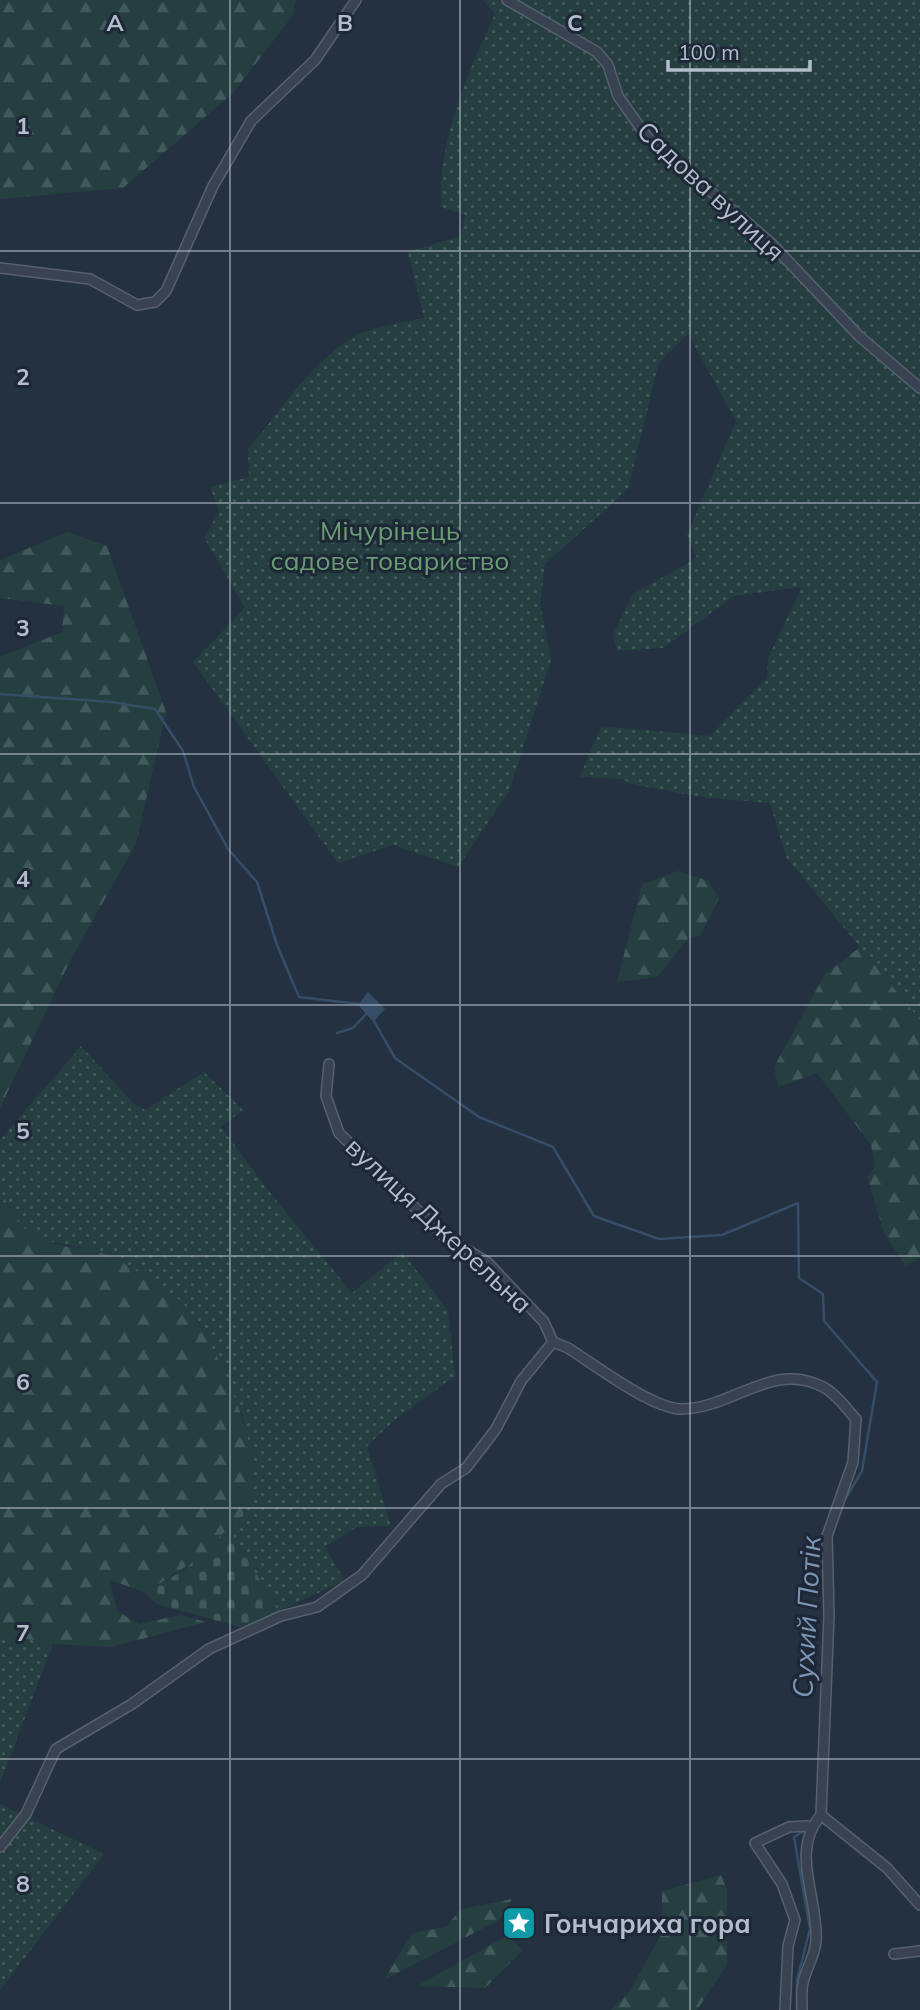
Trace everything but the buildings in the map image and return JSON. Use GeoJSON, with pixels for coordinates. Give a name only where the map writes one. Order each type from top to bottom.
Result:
{"type":"FeatureCollection","features":[{"type":"Feature","properties":{"kind":"street"},"geometry":{"type":"LineString","coordinates":[[0,268],[90,279],[137,305],[155,302],[166,291],[213,186],[251,121],[316,60],[356,0]]}},
{"type":"Feature","properties":{"kind":"street","name":"Садова вулиця"},"geometry":{"type":"LineString","coordinates":[[507,0],[597,52],[608,65],[618,96],[647,137],[770,242],[859,335],[920,388]]}},
{"type":"Feature","properties":{"kind":"street","name":"вулиця Джерельна"},"geometry":{"type":"LineString","coordinates":[[329,1064],[326,1096],[338,1133],[444,1236],[487,1262],[544,1322],[553,1342]]}},
{"type":"Feature","properties":{"kind":"street"},"geometry":{"type":"LineString","coordinates":[[0,1847],[26,1814],[56,1749],[132,1704],[209,1649],[281,1616],[317,1607],[362,1575],[442,1484],[466,1468],[496,1429],[521,1381],[553,1342],[653,1402],[680,1409],[708,1405],[787,1376],[827,1388],[856,1419],[853,1462],[827,1536],[829,1616],[821,1815],[806,1840],[805,1865],[817,1927],[816,1951],[803,1983],[802,2010]]}},
{"type":"Feature","properties":{"kind":"street"},"geometry":{"type":"LineString","coordinates":[[821,1815],[887,1868],[920,1905]]}},
{"type":"Feature","properties":{"kind":"street"},"geometry":{"type":"LineString","coordinates":[[785,2010],[788,1946],[795,1920],[782,1884],[755,1843],[789,1827],[807,1826]]}},
{"type":"Feature","properties":{"kind":"street"},"geometry":{"type":"LineString","coordinates":[[894,1954],[920,1951]]}},
{"type":"Feature","properties":{"kind":"green space"},"geometry":{"type":"Polygon","coordinates":[[[0,0],[296,0],[293,15],[233,93],[123,188],[0,199],[0,0]]]}},
{"type":"Feature","properties":{"kind":"green space","name":"Мічурінець садове товариство"},"geometry":{"type":"Polygon","coordinates":[[[483,0],[920,0],[920,1020],[786,857],[770,803],[700,797],[632,784],[622,779],[580,777],[601,726],[710,736],[767,678],[768,658],[802,587],[734,596],[663,648],[617,651],[613,634],[633,594],[697,558],[687,535],[736,421],[688,334],[659,362],[628,489],[545,564],[540,603],[551,660],[509,791],[458,867],[393,845],[338,863],[193,662],[245,608],[204,537],[219,512],[210,487],[249,477],[248,449],[297,388],[340,346],[372,330],[424,318],[408,252],[460,236],[465,215],[441,207],[441,182],[456,108],[495,14],[483,0]]]}},
{"type":"Feature","properties":{"kind":"green space"},"geometry":{"type":"Polygon","coordinates":[[[67,532],[107,546],[166,712],[136,844],[72,957],[0,1108],[0,657],[62,632],[64,606],[0,598],[0,560],[67,532]]]}},
{"type":"Feature","properties":{"kind":"green space"},"geometry":{"type":"Polygon","coordinates":[[[678,871],[708,881],[719,898],[700,936],[688,939],[657,977],[617,982],[642,884],[678,871]]]}},
{"type":"Feature","properties":{"kind":"green space"},"geometry":{"type":"Polygon","coordinates":[[[860,947],[920,1020],[920,1257],[906,1266],[884,1233],[867,1177],[875,1167],[871,1145],[817,1073],[778,1087],[774,1067],[825,974],[860,947]]]}},
{"type":"Feature","properties":{"kind":"green space"},"geometry":{"type":"Polygon","coordinates":[[[81,1046],[133,1103],[145,1110],[204,1072],[243,1110],[221,1127],[271,1194],[352,1293],[402,1252],[448,1310],[455,1376],[397,1418],[367,1446],[391,1526],[357,1527],[325,1547],[345,1581],[278,1611],[229,1528],[250,1502],[254,1474],[243,1417],[199,1322],[181,1302],[146,1276],[89,1249],[41,1240],[22,1230],[0,1189],[0,1140],[81,1046]]]}},
{"type":"Feature","properties":{"kind":"green space"},"geometry":{"type":"Polygon","coordinates":[[[0,1189],[18,1222],[33,1235],[69,1247],[90,1249],[113,1258],[178,1299],[191,1313],[221,1364],[245,1428],[252,1458],[254,1484],[250,1503],[230,1529],[203,1554],[144,1592],[110,1580],[117,1611],[139,1624],[181,1615],[206,1622],[111,1647],[53,1644],[0,1634],[0,1189]]]}},
{"type":"Feature","properties":{"kind":"green space"},"geometry":{"type":"Polygon","coordinates":[[[229,1528],[281,1616],[251,1630],[157,1604],[144,1592],[183,1571],[229,1528]]]}},
{"type":"Feature","properties":{"kind":"green space"},"geometry":{"type":"Polygon","coordinates":[[[0,1634],[53,1644],[0,1783],[0,1634]]]}},
{"type":"Feature","properties":{"kind":"green space"},"geometry":{"type":"Polygon","coordinates":[[[0,1804],[104,1854],[0,1990],[0,1804]]]}},
{"type":"Feature","properties":{"kind":"green space"},"geometry":{"type":"Polygon","coordinates":[[[721,1875],[727,1890],[727,1965],[697,2010],[611,2010],[629,1992],[662,1933],[662,1891],[721,1875]]]}},
{"type":"Feature","properties":{"kind":"green space"},"geometry":{"type":"Polygon","coordinates":[[[512,1899],[499,1920],[384,1980],[412,1933],[446,1927],[461,1909],[512,1899]]]}},
{"type":"Feature","properties":{"kind":"green space"},"geometry":{"type":"Polygon","coordinates":[[[508,1935],[523,1950],[485,1988],[417,1986],[508,1935]]]}},
{"type":"Feature","properties":{"kind":"water"},"geometry":{"type":"Polygon","coordinates":[[[368,992],[385,1009],[374,1021],[359,1004],[368,992]]]}},
{"type":"Feature","properties":{"kind":"waterway","name":"Сухий Потік"},"geometry":{"type":"LineString","coordinates":[[0,694],[111,702],[155,709],[183,751],[194,787],[228,849],[257,882],[277,945],[299,997],[359,1004],[374,1021],[395,1058],[479,1117],[553,1147],[594,1216],[659,1239],[722,1235],[798,1203],[799,1278],[823,1294],[824,1321],[877,1382],[862,1471],[844,1501]]}},
{"type":"Feature","properties":{"kind":"waterway"},"geometry":{"type":"LineString","coordinates":[[337,1033],[353,1028],[367,1013]]}},
{"type":"Feature","properties":{"kind":"waterway","name":"Сухий Потік"},"geometry":{"type":"LineString","coordinates":[[811,1823],[818,1811]]}},
{"type":"Feature","properties":{"kind":"waterway","name":"Сухий Потік"},"geometry":{"type":"LineString","coordinates":[[797,2010],[797,1980],[810,1929],[794,1837],[807,1829]]}},
{"type":"Feature","properties":{"kind":"place","name":"Гончариха гора"},"geometry":{"type":"Point","coordinates":[519,1923]}}]}
